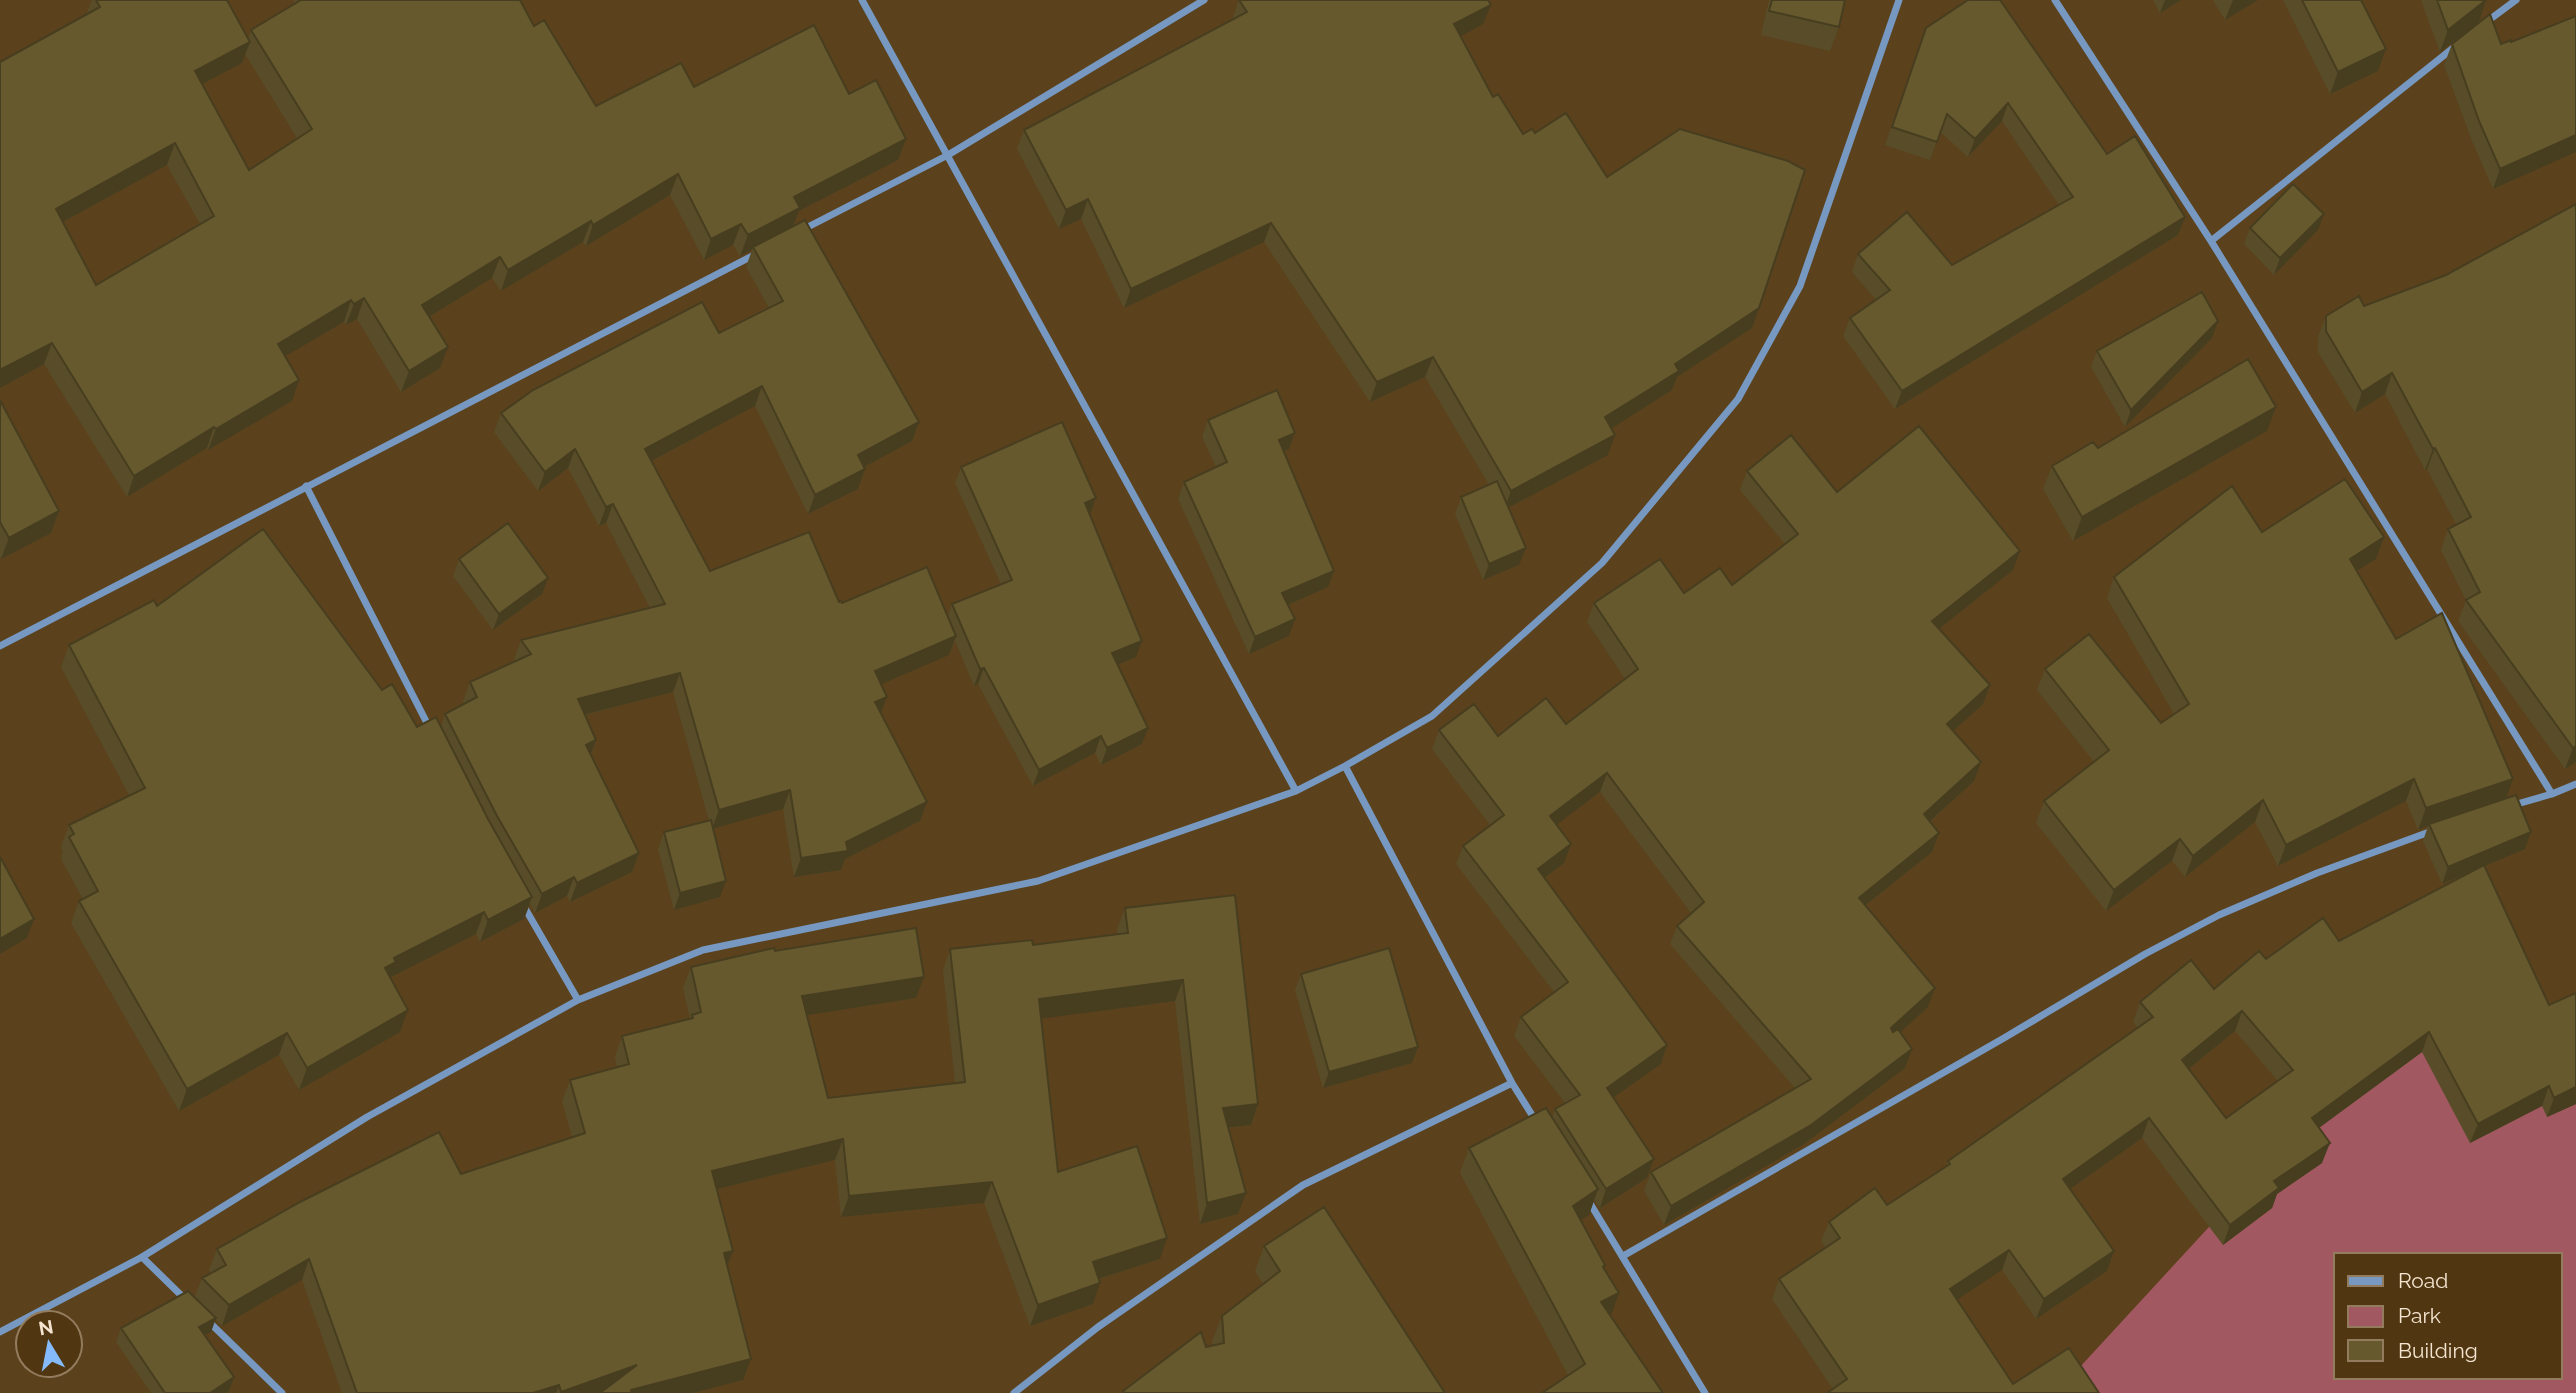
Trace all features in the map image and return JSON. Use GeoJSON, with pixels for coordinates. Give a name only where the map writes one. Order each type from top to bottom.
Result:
{"type":"FeatureCollection","features":[{"type":"Feature","properties":{"kind":"street"},"geometry":{"type":"LineString","coordinates":[[862,0],[1296,790]]}},
{"type":"Feature","properties":{"kind":"street"},"geometry":{"type":"LineString","coordinates":[[800,231],[948,155],[1204,0]]}},
{"type":"Feature","properties":{"kind":"street"},"geometry":{"type":"LineString","coordinates":[[0,1332],[142,1257],[367,1116],[578,1000],[703,950],[1038,881],[1296,790],[1345,766],[1432,716],[1602,563],[1738,399],[1800,286],[1899,0]]}},
{"type":"Feature","properties":{"kind":"street"},"geometry":{"type":"LineString","coordinates":[[2055,0],[2211,241],[2552,794]]}},
{"type":"Feature","properties":{"kind":"street"},"geometry":{"type":"LineString","coordinates":[[2479,28],[2516,0]]}},
{"type":"Feature","properties":{"kind":"street"},"geometry":{"type":"LineString","coordinates":[[2211,241],[2469,35]]}},
{"type":"Feature","properties":{"kind":"street"},"geometry":{"type":"LineString","coordinates":[[0,646],[763,250]]}},
{"type":"Feature","properties":{"kind":"street"},"geometry":{"type":"LineString","coordinates":[[306,486],[431,732]]}},
{"type":"Feature","properties":{"kind":"street"},"geometry":{"type":"LineString","coordinates":[[1345,766],[1512,1083],[1542,1129]]}},
{"type":"Feature","properties":{"kind":"street"},"geometry":{"type":"LineString","coordinates":[[2501,808],[2552,794],[2576,784]]}},
{"type":"Feature","properties":{"kind":"street"},"geometry":{"type":"LineString","coordinates":[[1623,1256],[2157,947],[2219,915],[2305,878],[2439,828]]}},
{"type":"Feature","properties":{"kind":"street"},"geometry":{"type":"LineString","coordinates":[[518,895],[578,1000]]}},
{"type":"Feature","properties":{"kind":"street"},"geometry":{"type":"LineString","coordinates":[[1014,1393],[1098,1327],[1303,1185],[1512,1083]]}},
{"type":"Feature","properties":{"kind":"street"},"geometry":{"type":"LineString","coordinates":[[1586,1198],[1704,1393]]}},
{"type":"Feature","properties":{"kind":"street"},"geometry":{"type":"LineString","coordinates":[[142,1257],[192,1306]]}},
{"type":"Feature","properties":{"kind":"street"},"geometry":{"type":"LineString","coordinates":[[202,1315],[282,1393]]}},
{"type":"Feature","properties":{"kind":"green space"},"geometry":{"type":"Polygon","coordinates":[[[2395,1025],[2576,1090],[2576,1393],[2056,1393],[2395,1025]]]}},
{"type":"Feature","properties":{"kind":"building"},"geometry":{"type":"Polygon","coordinates":[[[96,0],[227,0],[250,42],[195,71],[249,170],[312,129],[251,30],[301,0],[520,0],[534,26],[544,20],[596,106],[681,63],[694,87],[814,25],[849,94],[876,80],[906,139],[794,197],[800,208],[748,235],[741,224],[711,239],[678,174],[593,225],[591,221],[508,270],[500,257],[422,305],[448,347],[409,371],[364,298],[354,304],[351,300],[278,344],[299,380],[216,429],[214,427],[134,476],[52,343],[0,370],[0,62],[100,7],[96,0]],[[175,143],[56,209],[96,285],[214,216],[175,143]]]}},
{"type":"Feature","properties":{"kind":"building"},"geometry":{"type":"Polygon","coordinates":[[[1239,0],[1488,0],[1491,5],[1454,24],[1493,97],[1498,94],[1523,134],[1532,129],[1535,133],[1566,113],[1607,177],[1680,129],[1788,161],[1805,170],[1759,308],[1675,364],[1679,371],[1605,417],[1615,435],[1511,491],[1433,357],[1377,382],[1271,223],[1131,289],[1088,199],[1066,210],[1024,130],[1247,12],[1239,0]]]}},
{"type":"Feature","properties":{"kind":"building"},"geometry":{"type":"Polygon","coordinates":[[[1772,0],[1845,0],[1839,27],[1769,11],[1772,0]]]}},
{"type":"Feature","properties":{"kind":"building"},"geometry":{"type":"Polygon","coordinates":[[[1968,0],[2000,0],[2107,154],[2135,136],[2185,217],[1902,391],[1850,318],[1890,290],[1858,254],[1907,212],[1952,265],[2073,197],[2008,103],[1975,139],[1947,114],[1937,142],[1892,127],[1926,28],[1968,0]]]}},
{"type":"Feature","properties":{"kind":"building"},"geometry":{"type":"Polygon","coordinates":[[[2302,0],[2361,0],[2386,49],[2338,72],[2302,0]]]}},
{"type":"Feature","properties":{"kind":"building"},"geometry":{"type":"Polygon","coordinates":[[[2437,0],[2486,0],[2448,30],[2437,0]]]}},
{"type":"Feature","properties":{"kind":"building"},"geometry":{"type":"Polygon","coordinates":[[[2490,14],[2501,44],[2576,16],[2576,135],[2500,169],[2479,121],[2452,44],[2490,14]]]}},
{"type":"Feature","properties":{"kind":"building"},"geometry":{"type":"Polygon","coordinates":[[[2293,184],[2324,214],[2280,258],[2250,228],[2293,184]]]}},
{"type":"Feature","properties":{"kind":"building"},"geometry":{"type":"Polygon","coordinates":[[[2576,204],[2576,746],[2573,748],[2466,600],[2480,592],[2448,529],[2471,517],[2435,448],[2433,449],[2392,373],[2362,392],[2326,331],[2326,316],[2359,296],[2364,306],[2446,275],[2576,204]]]}},
{"type":"Feature","properties":{"kind":"building"},"geometry":{"type":"Polygon","coordinates":[[[805,220],[919,422],[858,455],[865,469],[815,495],[762,386],[645,449],[710,571],[809,532],[839,602],[842,603],[927,567],[956,636],[875,671],[887,697],[875,702],[927,802],[846,842],[848,851],[801,858],[790,790],[719,810],[680,673],[578,699],[596,740],[586,745],[639,853],[577,883],[574,877],[542,894],[497,816],[445,714],[477,697],[470,682],[531,654],[521,640],[665,604],[613,504],[606,507],[575,449],[545,472],[501,413],[533,390],[702,302],[719,333],[783,301],[753,247],[805,220]]]}},
{"type":"Feature","properties":{"kind":"building"},"geometry":{"type":"Polygon","coordinates":[[[2202,292],[2218,321],[2131,410],[2097,351],[2202,292]]]}},
{"type":"Feature","properties":{"kind":"building"},"geometry":{"type":"Polygon","coordinates":[[[2248,359],[2276,407],[2082,517],[2052,466],[2093,442],[2098,448],[2248,359]]]}},
{"type":"Feature","properties":{"kind":"building"},"geometry":{"type":"Polygon","coordinates":[[[1277,390],[1295,433],[1279,440],[1334,571],[1282,593],[1295,619],[1255,637],[1184,482],[1227,462],[1208,420],[1277,390]]]}},
{"type":"Feature","properties":{"kind":"building"},"geometry":{"type":"Polygon","coordinates":[[[0,400],[59,511],[9,538],[0,522],[0,400]]]}},
{"type":"Feature","properties":{"kind":"building"},"geometry":{"type":"Polygon","coordinates":[[[1062,422],[1096,498],[1085,503],[1142,641],[1112,653],[1148,728],[1107,748],[1101,736],[1039,770],[984,668],[980,669],[952,604],[1012,580],[961,467],[1062,422]]]}},
{"type":"Feature","properties":{"kind":"building"},"geometry":{"type":"Polygon","coordinates":[[[1919,426],[2020,551],[1932,621],[1990,685],[1947,724],[1981,762],[1924,814],[1939,833],[1859,898],[1935,988],[1891,1028],[1893,1032],[1898,1029],[1912,1049],[1811,1125],[1671,1206],[1651,1172],[1811,1079],[1677,926],[1704,902],[1607,773],[1550,816],[1571,844],[1538,869],[1667,1045],[1607,1088],[1654,1159],[1606,1189],[1555,1109],[1580,1095],[1521,1017],[1568,982],[1463,846],[1504,815],[1439,730],[1474,704],[1498,736],[1546,698],[1566,724],[1638,669],[1594,603],[1660,559],[1684,593],[1720,568],[1732,585],[1798,534],[1747,471],[1791,435],[1837,492],[1919,426]]]}},
{"type":"Feature","properties":{"kind":"building"},"geometry":{"type":"Polygon","coordinates":[[[2345,479],[2384,537],[2350,559],[2396,639],[2442,613],[2513,779],[2426,808],[2414,779],[2286,845],[2263,800],[2193,856],[2180,839],[2114,890],[2044,801],[2109,750],[2045,669],[2089,634],[2161,723],[2189,704],[2114,577],[2232,486],[2262,532],[2345,479]]]}},
{"type":"Feature","properties":{"kind":"building"},"geometry":{"type":"Polygon","coordinates":[[[1497,481],[1526,548],[1489,564],[1461,497],[1497,481]]]}},
{"type":"Feature","properties":{"kind":"building"},"geometry":{"type":"Polygon","coordinates":[[[508,523],[548,578],[499,614],[459,559],[508,523]]]}},
{"type":"Feature","properties":{"kind":"building"},"geometry":{"type":"Polygon","coordinates":[[[263,529],[382,690],[392,684],[417,727],[436,717],[488,819],[532,897],[488,920],[484,912],[394,958],[396,962],[385,968],[408,1010],[307,1068],[287,1033],[187,1089],[79,901],[98,891],[69,837],[74,834],[69,825],[145,788],[69,645],[154,600],[157,606],[263,529]]]}},
{"type":"Feature","properties":{"kind":"building"},"geometry":{"type":"Polygon","coordinates":[[[2516,795],[2531,832],[2448,867],[2429,824],[2516,795]]]}},
{"type":"Feature","properties":{"kind":"building"},"geometry":{"type":"Polygon","coordinates":[[[711,820],[726,881],[680,893],[664,832],[711,820]]]}},
{"type":"Feature","properties":{"kind":"building"},"geometry":{"type":"Polygon","coordinates":[[[0,857],[34,919],[0,939],[0,857]]]}},
{"type":"Feature","properties":{"kind":"building"},"geometry":{"type":"Polygon","coordinates":[[[2484,865],[2549,1005],[2576,993],[2576,1087],[2554,1098],[2549,1086],[2478,1124],[2429,1032],[2312,1118],[2330,1143],[2274,1181],[2279,1188],[2230,1225],[2149,1118],[2063,1179],[2114,1251],[2044,1299],[2009,1250],[1950,1289],[2013,1384],[2069,1348],[2099,1393],[1827,1393],[1847,1379],[1779,1279],[1840,1238],[1829,1222],[1875,1188],[1887,1205],[1950,1164],[1948,1161],[2153,1017],[2140,1002],[2191,960],[2214,989],[2259,951],[2266,959],[2323,918],[2339,941],[2484,865]],[[2242,1011],[2182,1060],[2226,1118],[2293,1070],[2242,1011]]]}},
{"type":"Feature","properties":{"kind":"building"},"geometry":{"type":"Polygon","coordinates":[[[1235,895],[1258,1104],[1223,1108],[1246,1193],[1207,1203],[1183,980],[1039,999],[1058,1172],[1137,1146],[1167,1238],[1093,1262],[1100,1283],[1038,1305],[992,1182],[849,1196],[843,1139],[712,1171],[733,1251],[724,1253],[751,1359],[631,1390],[632,1393],[600,1393],[637,1365],[561,1392],[559,1385],[533,1393],[357,1393],[309,1259],[229,1305],[202,1278],[226,1265],[217,1249],[300,1202],[439,1132],[461,1174],[585,1133],[570,1080],[629,1064],[622,1036],[693,1018],[692,1015],[701,1012],[691,967],[774,948],[775,951],[916,928],[924,977],[802,996],[828,1098],[965,1082],[950,949],[1032,940],[1033,945],[1128,933],[1125,908],[1235,895]]]}},
{"type":"Feature","properties":{"kind":"building"},"geometry":{"type":"Polygon","coordinates":[[[1389,948],[1418,1047],[1329,1072],[1301,974],[1389,948]]]}},
{"type":"Feature","properties":{"kind":"building"},"geometry":{"type":"Polygon","coordinates":[[[1546,1108],[1598,1189],[1573,1206],[1619,1293],[1601,1302],[1663,1393],[1542,1393],[1585,1364],[1469,1148],[1546,1108]]]}},
{"type":"Feature","properties":{"kind":"building"},"geometry":{"type":"Polygon","coordinates":[[[1324,1207],[1445,1393],[1123,1391],[1201,1332],[1206,1347],[1224,1343],[1222,1316],[1280,1271],[1264,1246],[1324,1207]]]}},
{"type":"Feature","properties":{"kind":"building"},"geometry":{"type":"Polygon","coordinates":[[[188,1291],[216,1318],[199,1327],[234,1377],[210,1393],[165,1393],[121,1328],[188,1291]]]}}]}
